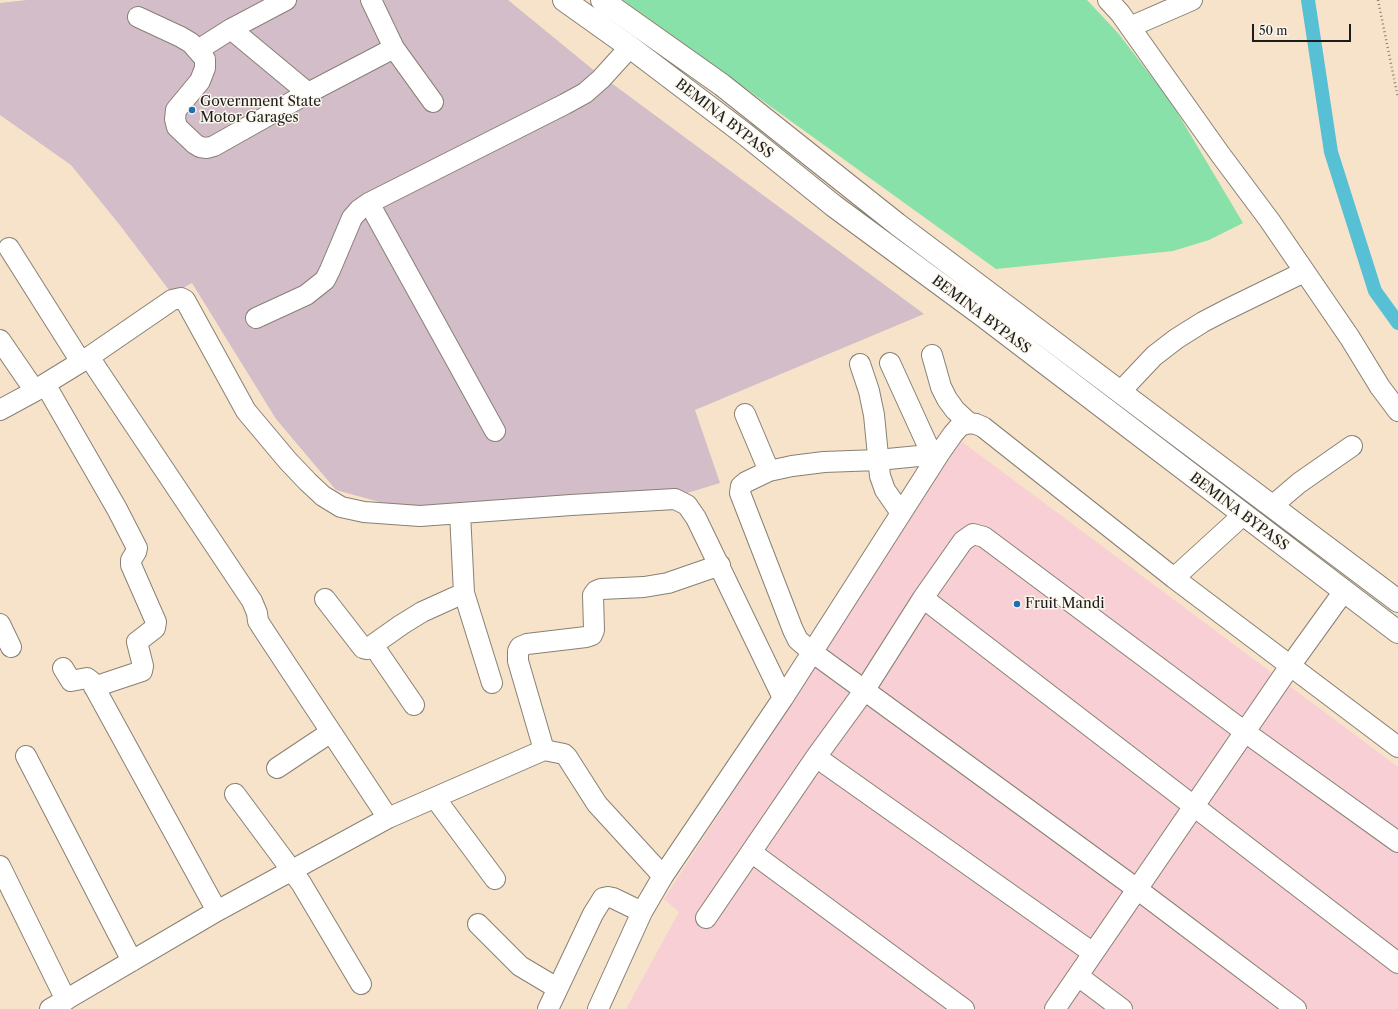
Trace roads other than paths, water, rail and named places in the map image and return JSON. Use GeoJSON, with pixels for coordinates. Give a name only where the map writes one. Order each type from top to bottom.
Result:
{"type":"FeatureCollection","features":[{"type":"Feature","properties":{"kind":"highway","name":"BEMINA BYPASS"},"geometry":{"type":"LineString","coordinates":[[564,0],[630,47],[746,135],[834,206],[982,314],[1398,632]]}},
{"type":"Feature","properties":{"kind":"highway","name":"BEMINA BYPASS"},"geometry":{"type":"LineString","coordinates":[[602,0],[722,85],[897,224],[1398,601]]}},
{"type":"Feature","properties":{"kind":"street"},"geometry":{"type":"LineString","coordinates":[[198,50],[231,29],[286,0]]}},
{"type":"Feature","properties":{"kind":"street"},"geometry":{"type":"LineString","coordinates":[[371,0],[394,48],[433,102]]}},
{"type":"Feature","properties":{"kind":"street"},"geometry":{"type":"LineString","coordinates":[[1108,0],[1120,13],[1220,154],[1270,221],[1350,338],[1380,387],[1398,411]]}},
{"type":"Feature","properties":{"kind":"street"},"geometry":{"type":"LineString","coordinates":[[1130,27],[1192,0]]}},
{"type":"Feature","properties":{"kind":"street"},"geometry":{"type":"LineString","coordinates":[[138,17],[191,43],[204,59],[205,68],[200,81],[176,110],[175,119],[177,127],[195,144],[200,147],[207,148],[214,146],[308,93],[394,48]]}},
{"type":"Feature","properties":{"kind":"street"},"geometry":{"type":"LineString","coordinates":[[231,29],[308,93]]}},
{"type":"Feature","properties":{"kind":"street"},"geometry":{"type":"LineString","coordinates":[[256,318],[306,295],[325,280],[352,218],[369,203],[585,93],[601,79],[630,47]]}},
{"type":"Feature","properties":{"kind":"street"},"geometry":{"type":"LineString","coordinates":[[369,203],[495,431]]}},
{"type":"Feature","properties":{"kind":"street"},"geometry":{"type":"LineString","coordinates":[[3,246],[85,360],[252,601],[257,613],[258,621],[263,629],[388,818]]}},
{"type":"Feature","properties":{"kind":"street"},"geometry":{"type":"LineString","coordinates":[[1120,392],[1154,356],[1176,338],[1220,313],[1304,272]]}},
{"type":"Feature","properties":{"kind":"street"},"geometry":{"type":"LineString","coordinates":[[0,410],[85,360],[172,300],[181,298],[185,300],[246,411],[288,461],[308,482],[323,496],[341,507],[364,512],[420,516],[675,499],[687,505],[696,518],[720,565],[783,698]]}},
{"type":"Feature","properties":{"kind":"street"},"geometry":{"type":"LineString","coordinates":[[0,340],[40,387],[117,509],[137,548],[131,560],[131,565],[156,622],[155,628],[138,642],[143,666],[142,671],[94,687]]}},
{"type":"Feature","properties":{"kind":"street"},"geometry":{"type":"LineString","coordinates":[[932,355],[941,388],[955,410],[969,423]]}},
{"type":"Feature","properties":{"kind":"street"},"geometry":{"type":"LineString","coordinates":[[890,363],[935,454]]}},
{"type":"Feature","properties":{"kind":"street"},"geometry":{"type":"LineString","coordinates":[[860,364],[869,391],[874,415],[880,476],[885,490],[901,513]]}},
{"type":"Feature","properties":{"kind":"street"},"geometry":{"type":"LineString","coordinates":[[745,414],[769,471]]}},
{"type":"Feature","properties":{"kind":"street"},"geometry":{"type":"LineString","coordinates":[[598,1009],[642,912],[663,876],[783,698],[901,513],[935,454],[960,426],[969,423],[982,427],[1174,578],[1398,747]]}},
{"type":"Feature","properties":{"kind":"street"},"geometry":{"type":"LineString","coordinates":[[1272,506],[1298,483],[1352,446]]}},
{"type":"Feature","properties":{"kind":"street"},"geometry":{"type":"LineString","coordinates":[[935,454],[878,460],[824,462],[769,471],[740,486],[740,492],[798,640],[864,691],[1137,889],[1296,1009]]}},
{"type":"Feature","properties":{"kind":"street"},"geometry":{"type":"LineString","coordinates":[[460,513],[464,593],[492,683]]}},
{"type":"Feature","properties":{"kind":"street"},"geometry":{"type":"LineString","coordinates":[[1174,578],[1243,515]]}},
{"type":"Feature","properties":{"kind":"street"},"geometry":{"type":"LineString","coordinates":[[706,918],[816,757],[864,691],[923,598],[963,540],[973,534],[984,537],[1245,732],[1398,842]]}},
{"type":"Feature","properties":{"kind":"street"},"geometry":{"type":"LineString","coordinates":[[544,750],[518,661],[518,652],[520,647],[527,644],[592,635],[594,630],[593,595],[596,591],[601,589],[644,587],[668,583],[720,565]]}},
{"type":"Feature","properties":{"kind":"street"},"geometry":{"type":"LineString","coordinates":[[1055,1009],[1290,666],[1344,591]]}},
{"type":"Feature","properties":{"kind":"street"},"geometry":{"type":"LineString","coordinates":[[325,599],[363,648],[367,649],[422,612],[464,593]]}},
{"type":"Feature","properties":{"kind":"street"},"geometry":{"type":"LineString","coordinates":[[923,598],[1398,963]]}},
{"type":"Feature","properties":{"kind":"street"},"geometry":{"type":"LineString","coordinates":[[0,624],[12,647]]}},
{"type":"Feature","properties":{"kind":"street"},"geometry":{"type":"LineString","coordinates":[[373,646],[414,705]]}},
{"type":"Feature","properties":{"kind":"street"},"geometry":{"type":"LineString","coordinates":[[63,668],[71,681],[89,679],[217,911]]}},
{"type":"Feature","properties":{"kind":"street"},"geometry":{"type":"LineString","coordinates":[[277,768],[331,732]]}},
{"type":"Feature","properties":{"kind":"street"},"geometry":{"type":"LineString","coordinates":[[0,866],[58,1004],[217,911],[388,818],[544,750],[564,754],[567,757],[597,804],[663,876]]}},
{"type":"Feature","properties":{"kind":"street"},"geometry":{"type":"LineString","coordinates":[[26,756],[132,961]]}},
{"type":"Feature","properties":{"kind":"street"},"geometry":{"type":"LineString","coordinates":[[816,757],[1093,953]]}},
{"type":"Feature","properties":{"kind":"street"},"geometry":{"type":"LineString","coordinates":[[235,794],[301,883],[361,984]]}},
{"type":"Feature","properties":{"kind":"street"},"geometry":{"type":"LineString","coordinates":[[435,798],[495,879]]}},
{"type":"Feature","properties":{"kind":"street"},"geometry":{"type":"LineString","coordinates":[[751,852],[964,1009]]}},
{"type":"Feature","properties":{"kind":"street"},"geometry":{"type":"LineString","coordinates":[[548,1009],[593,914],[603,898],[613,898],[642,912]]}},
{"type":"Feature","properties":{"kind":"street"},"geometry":{"type":"LineString","coordinates":[[478,924],[520,966],[557,988]]}},
{"type":"Feature","properties":{"kind":"street"},"geometry":{"type":"LineString","coordinates":[[1078,976],[1122,1009]]}},
{"type":"Feature","properties":{"kind":"waterway"},"geometry":{"type":"LineString","coordinates":[[1308,0],[1331,152],[1375,291],[1398,323]]}},
{"type":"Feature","properties":{"kind":"place","name":"Government State Motor Garages"},"geometry":{"type":"Point","coordinates":[192,110]}},
{"type":"Feature","properties":{"kind":"place","name":"Fruit Mandi"},"geometry":{"type":"Point","coordinates":[1017,604]}}]}
